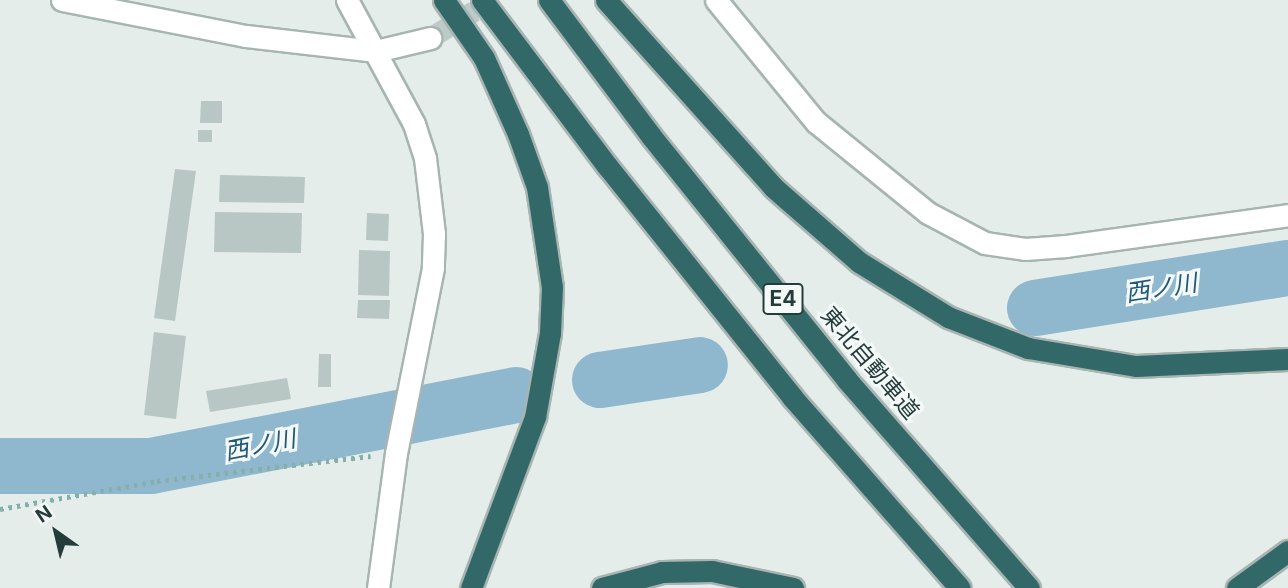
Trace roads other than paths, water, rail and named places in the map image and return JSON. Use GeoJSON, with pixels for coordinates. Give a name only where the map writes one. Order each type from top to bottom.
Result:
{"type":"FeatureCollection","features":[{"type":"Feature","properties":{"kind":"highway"},"geometry":{"type":"LineString","coordinates":[[444,0],[484,58],[518,134],[537,187],[552,287],[550,333],[535,417],[471,588]]}},
{"type":"Feature","properties":{"kind":"highway","name":"E4"},"geometry":{"type":"LineString","coordinates":[[482,0],[608,167],[792,397],[960,588]]}},
{"type":"Feature","properties":{"kind":"highway","name":"東北自動車道"},"geometry":{"type":"LineString","coordinates":[[549,0],[651,136],[848,380],[1029,588]]}},
{"type":"Feature","properties":{"kind":"highway"},"geometry":{"type":"LineString","coordinates":[[606,0],[773,187],[859,262],[948,317],[1028,348],[1136,366],[1288,359]]}},
{"type":"Feature","properties":{"kind":"highway"},"geometry":{"type":"LineString","coordinates":[[1237,588],[1288,551]]}},
{"type":"Feature","properties":{"kind":"highway"},"geometry":{"type":"LineString","coordinates":[[602,588],[662,572],[712,571],[793,588]]}},
{"type":"Feature","properties":{"kind":"street"},"geometry":{"type":"LineString","coordinates":[[62,0],[246,36],[376,51],[430,38]]}},
{"type":"Feature","properties":{"kind":"street"},"geometry":{"type":"LineString","coordinates":[[347,0],[414,124],[430,193],[433,268],[396,453],[378,588]]}},
{"type":"Feature","properties":{"kind":"street"},"geometry":{"type":"LineString","coordinates":[[716,0],[816,122],[929,213],[985,243],[1025,249],[1066,246],[1288,215]]}},
{"type":"Feature","properties":{"kind":"waterway","name":"西ノ川"},"geometry":{"type":"LineString","coordinates":[[1035,308],[1288,268]]}},
{"type":"Feature","properties":{"kind":"waterway","name":"西ノ川"},"geometry":{"type":"LineString","coordinates":[[600,380],[700,365]]}},
{"type":"Feature","properties":{"kind":"waterway","name":"西ノ川"},"geometry":{"type":"LineString","coordinates":[[0,466],[151,466],[516,395]]}},
{"type":"Feature","properties":{"kind":"tunnel"},"geometry":{"type":"LineString","coordinates":[[430,38],[492,0]]}}]}
